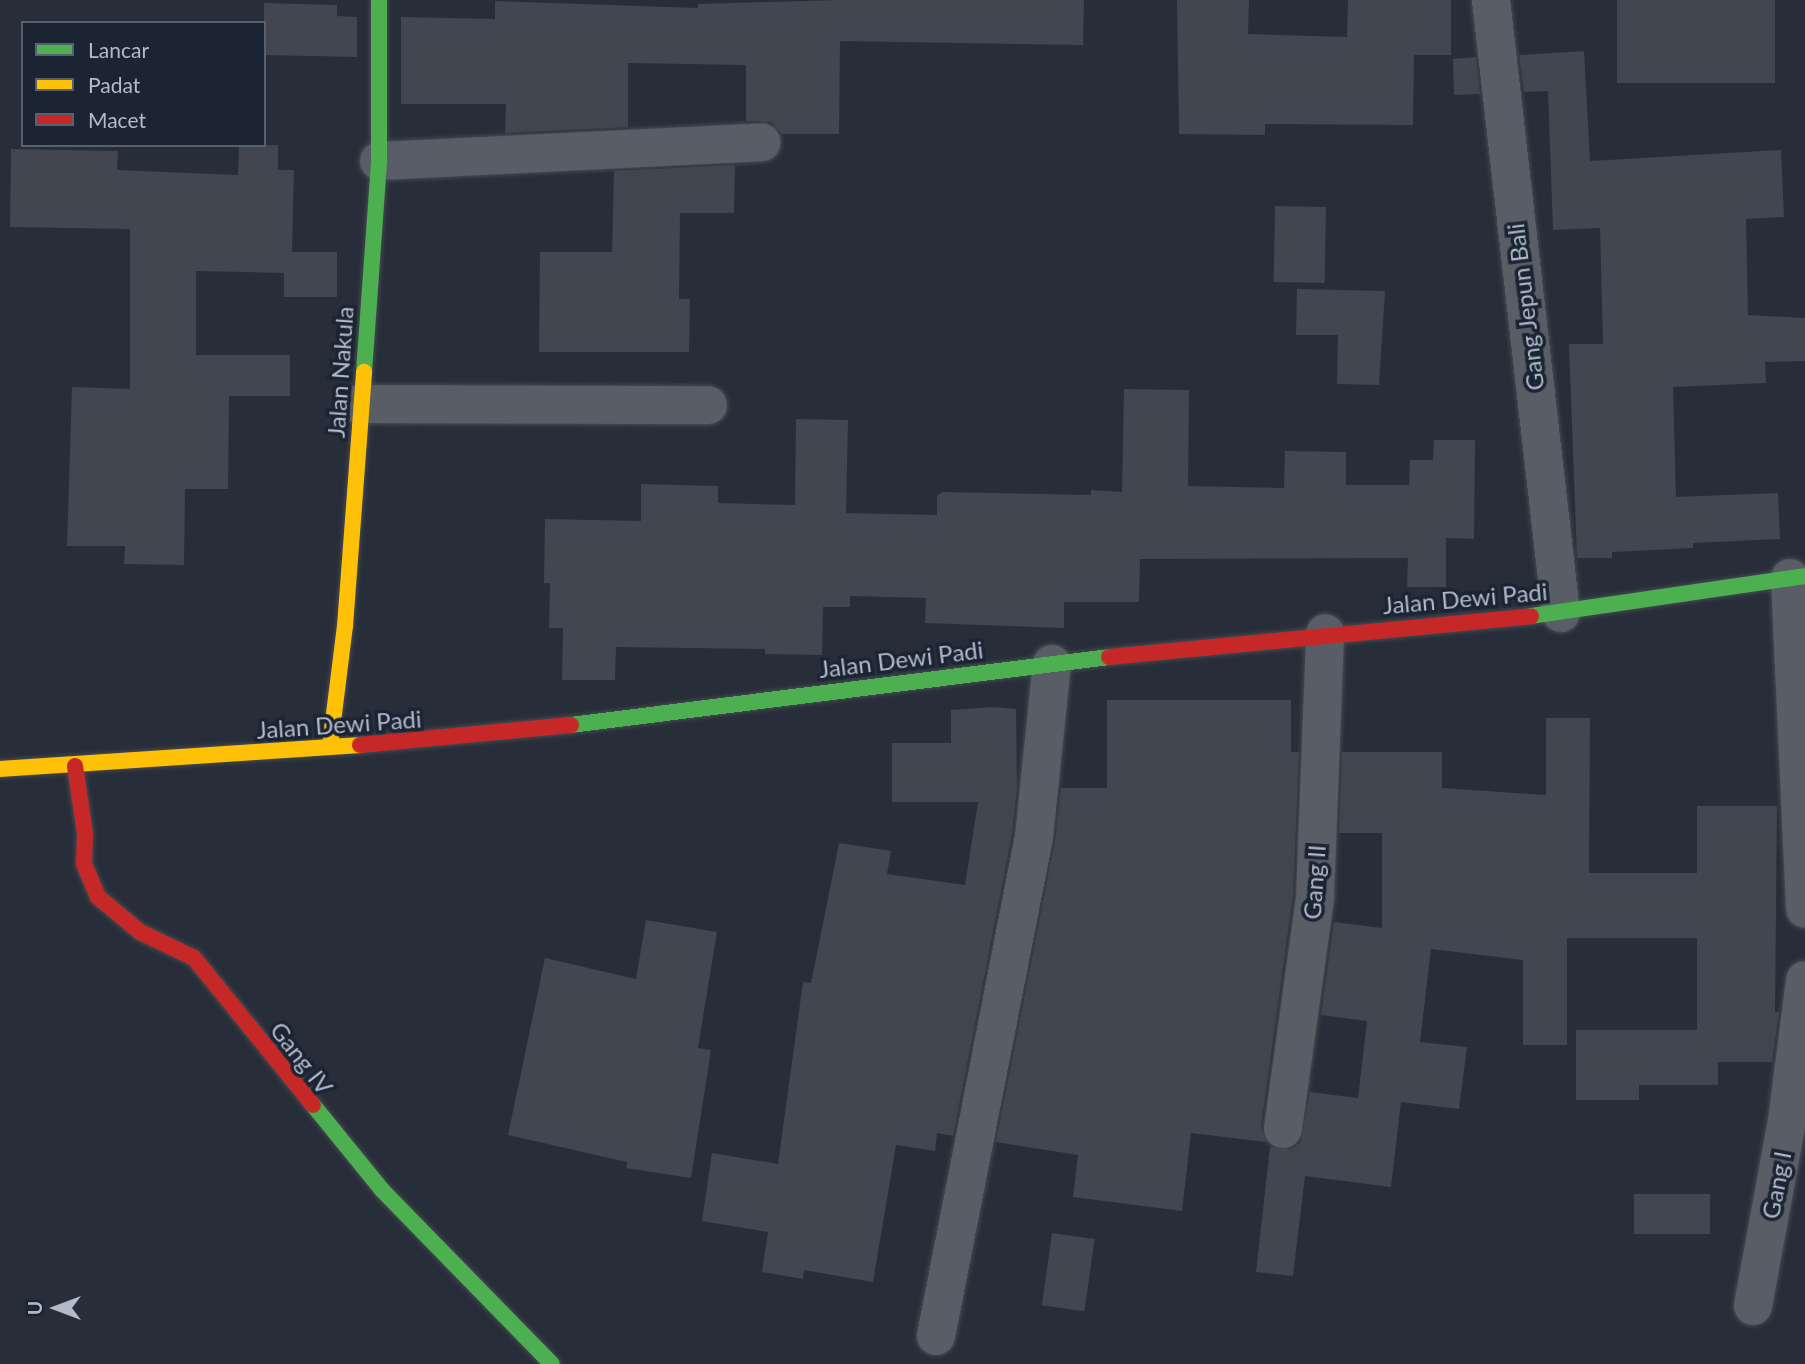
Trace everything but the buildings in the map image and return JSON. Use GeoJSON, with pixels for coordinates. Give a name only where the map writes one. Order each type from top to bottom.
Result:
{"type":"FeatureCollection","features":[{"type":"Feature","properties":{"kind":"street","name":"Jalan Nakula"},"geometry":{"type":"LineString","coordinates":[[330,746],[346,613],[358,404],[379,161],[379,0]]}},
{"type":"Feature","properties":{"kind":"street","name":"Gang Jepun Bali"},"geometry":{"type":"LineString","coordinates":[[1491,0],[1561,613]]}},
{"type":"Feature","properties":{"kind":"street"},"geometry":{"type":"LineString","coordinates":[[379,161],[762,142]]}},
{"type":"Feature","properties":{"kind":"street"},"geometry":{"type":"LineString","coordinates":[[358,404],[708,405]]}},
{"type":"Feature","properties":{"kind":"street"},"geometry":{"type":"LineString","coordinates":[[1797,577],[1805,909]]}},
{"type":"Feature","properties":{"kind":"street","name":"Jalan Dewi Padi"},"geometry":{"type":"LineString","coordinates":[[0,769],[477,737],[1052,664],[1325,633],[1561,613],[1797,577]]}},
{"type":"Feature","properties":{"kind":"street","name":"Gang II"},"geometry":{"type":"LineString","coordinates":[[1283,1129],[1315,897],[1325,633]]}},
{"type":"Feature","properties":{"kind":"street"},"geometry":{"type":"LineString","coordinates":[[936,1336],[1034,837],[1052,664]]}},
{"type":"Feature","properties":{"kind":"street","name":"Gang IV"},"geometry":{"type":"LineString","coordinates":[[68,766],[85,834],[84,864],[98,897],[139,932],[194,958],[382,1190],[552,1364]]}},
{"type":"Feature","properties":{"kind":"street","name":"Gang I"},"geometry":{"type":"LineString","coordinates":[[1753,1306],[1787,1121],[1805,980]]}},
{"type":"Feature","properties":{"kind":"traffic: fast"},"geometry":{"type":"LineString","coordinates":[[364,372],[379,161],[379,0]]}},
{"type":"Feature","properties":{"kind":"traffic: fast"},"geometry":{"type":"LineString","coordinates":[[1531,616],[1805,576]]}},
{"type":"Feature","properties":{"kind":"traffic: fast"},"geometry":{"type":"LineString","coordinates":[[571,725],[1109,657]]}},
{"type":"Feature","properties":{"kind":"traffic: fast"},"geometry":{"type":"LineString","coordinates":[[313,1105],[382,1190],[552,1364]]}},
{"type":"Feature","properties":{"kind":"traffic: slow"},"geometry":{"type":"LineString","coordinates":[[330,746],[345,626],[364,372]]}},
{"type":"Feature","properties":{"kind":"traffic: slow"},"geometry":{"type":"LineString","coordinates":[[0,769],[360,745]]}},
{"type":"Feature","properties":{"kind":"traffic: jam"},"geometry":{"type":"LineString","coordinates":[[1109,657],[1531,616]]}},
{"type":"Feature","properties":{"kind":"traffic: jam"},"geometry":{"type":"LineString","coordinates":[[360,745],[571,725]]}},
{"type":"Feature","properties":{"kind":"traffic: jam"},"geometry":{"type":"LineString","coordinates":[[75,766],[85,834],[84,864],[98,897],[140,932],[194,958],[313,1105]]}}]}
